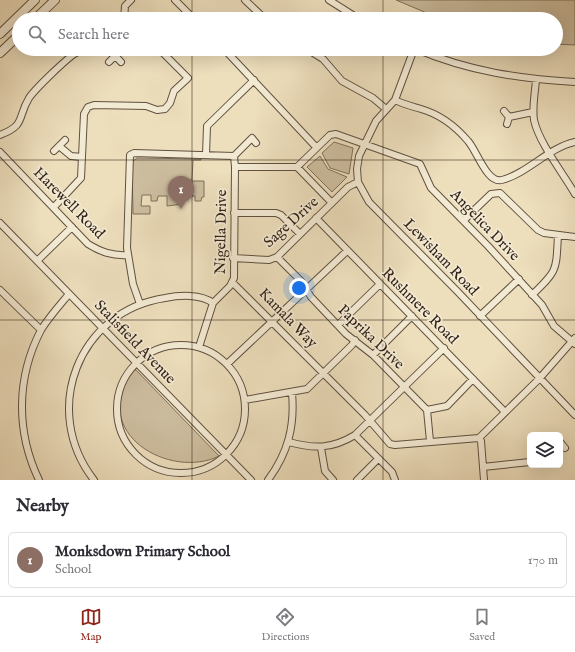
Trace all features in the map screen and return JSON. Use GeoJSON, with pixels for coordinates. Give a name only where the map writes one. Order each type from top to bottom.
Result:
{"type":"FeatureCollection","features":[{"type":"Feature","properties":{"kind":"street"},"geometry":{"type":"LineString","coordinates":[[23,12],[35,0]]}},
{"type":"Feature","properties":{"kind":"street"},"geometry":{"type":"LineString","coordinates":[[42,12],[55,0]]}},
{"type":"Feature","properties":{"kind":"street"},"geometry":{"type":"LineString","coordinates":[[125,12],[125,6],[131,0]]}},
{"type":"Feature","properties":{"kind":"street"},"geometry":{"type":"LineString","coordinates":[[175,0],[187,12]]}},
{"type":"Feature","properties":{"kind":"street"},"geometry":{"type":"LineString","coordinates":[[244,0],[257,12]]}},
{"type":"Feature","properties":{"kind":"street"},"geometry":{"type":"LineString","coordinates":[[329,0],[348,12]]}},
{"type":"Feature","properties":{"kind":"street"},"geometry":{"type":"LineString","coordinates":[[0,34],[12,22]]}},
{"type":"Feature","properties":{"kind":"street"},"geometry":{"type":"LineString","coordinates":[[1,51],[12,41]]}},
{"type":"Feature","properties":{"kind":"street"},"geometry":{"type":"LineString","coordinates":[[0,135],[12,131],[17,126],[28,100],[34,92],[72,56]]}},
{"type":"Feature","properties":{"kind":"street"},"geometry":{"type":"LineString","coordinates":[[109,62],[115,56],[121,62]]}},
{"type":"Feature","properties":{"kind":"street"},"geometry":{"type":"LineString","coordinates":[[54,207],[81,178],[84,114],[88,106],[146,106],[161,110],[168,107],[174,91],[188,78],[166,56]]}},
{"type":"Feature","properties":{"kind":"street"},"geometry":{"type":"LineString","coordinates":[[231,56],[316,147]]}},
{"type":"Feature","properties":{"kind":"street"},"geometry":{"type":"LineString","coordinates":[[318,56],[323,59],[342,81],[374,98],[386,109]]}},
{"type":"Feature","properties":{"kind":"street"},"geometry":{"type":"LineString","coordinates":[[358,182],[358,164],[365,144],[376,121],[395,100],[412,56]]}},
{"type":"Feature","properties":{"kind":"street"},"geometry":{"type":"LineString","coordinates":[[434,56],[464,67],[536,80],[575,82]]}},
{"type":"Feature","properties":{"kind":"street"},"geometry":{"type":"LineString","coordinates":[[206,155],[207,126],[254,80]]}},
{"type":"Feature","properties":{"kind":"street"},"geometry":{"type":"LineString","coordinates":[[536,80],[533,112],[537,129],[550,154],[575,193]]}},
{"type":"Feature","properties":{"kind":"street"},"geometry":{"type":"LineString","coordinates":[[395,100],[445,120],[472,146],[487,175],[492,179],[501,180],[575,142]]}},
{"type":"Feature","properties":{"kind":"street"},"geometry":{"type":"LineString","coordinates":[[504,111],[509,117]]}},
{"type":"Feature","properties":{"kind":"street"},"geometry":{"type":"LineString","coordinates":[[509,117],[533,112]]}},
{"type":"Feature","properties":{"kind":"street"},"geometry":{"type":"LineString","coordinates":[[507,124],[509,117]]}},
{"type":"Feature","properties":{"kind":"street"},"geometry":{"type":"LineString","coordinates":[[297,167],[316,147],[333,133],[365,144]]}},
{"type":"Feature","properties":{"kind":"street"},"geometry":{"type":"LineString","coordinates":[[140,304],[133,284],[126,237],[130,155],[134,153],[232,156],[252,138],[256,143]]}},
{"type":"Feature","properties":{"kind":"street"},"geometry":{"type":"LineString","coordinates":[[65,140],[57,148],[71,156],[82,157]]}},
{"type":"Feature","properties":{"kind":"street","name":"Angelica Drive"},"geometry":{"type":"LineString","coordinates":[[365,144],[420,164],[431,188],[464,220],[519,279],[542,305],[554,326],[574,342]]}},
{"type":"Feature","properties":{"kind":"street","name":"Harewell Road"},"geometry":{"type":"LineString","coordinates":[[0,152],[88,244],[99,251],[110,254],[128,255]]}},
{"type":"Feature","properties":{"kind":"street","name":"Nigella Drive"},"geometry":{"type":"LineString","coordinates":[[199,347],[213,303],[232,282],[235,167],[232,156]]}},
{"type":"Feature","properties":{"kind":"street"},"geometry":{"type":"LineString","coordinates":[[235,167],[297,167],[332,203]]}},
{"type":"Feature","properties":{"kind":"street","name":"Sage Drive"},"geometry":{"type":"LineString","coordinates":[[233,258],[269,260],[277,257],[353,183],[358,182]]}},
{"type":"Feature","properties":{"kind":"street","name":"Lewisham Road"},"geometry":{"type":"LineString","coordinates":[[358,182],[369,202],[458,291],[575,416]]}},
{"type":"Feature","properties":{"kind":"street"},"geometry":{"type":"LineString","coordinates":[[464,220],[491,194],[496,192],[500,193],[538,230],[544,233],[575,237]]}},
{"type":"Feature","properties":{"kind":"street"},"geometry":{"type":"LineString","coordinates":[[234,213],[276,213],[281,215],[300,234]]}},
{"type":"Feature","properties":{"kind":"street","name":"Rushmere Road"},"geometry":{"type":"LineString","coordinates":[[316,218],[505,412]]}},
{"type":"Feature","properties":{"kind":"street","name":"Stalisfield Avenue"},"geometry":{"type":"LineString","coordinates":[[0,223],[251,480]]}},
{"type":"Feature","properties":{"kind":"street"},"geometry":{"type":"LineString","coordinates":[[37,262],[72,227]]}},
{"type":"Feature","properties":{"kind":"street"},"geometry":{"type":"LineString","coordinates":[[532,294],[554,273],[556,267],[558,235]]}},
{"type":"Feature","properties":{"kind":"street"},"geometry":{"type":"LineString","coordinates":[[227,364],[347,251]]}},
{"type":"Feature","properties":{"kind":"street","name":"Paprika Drive"},"geometry":{"type":"LineString","coordinates":[[277,257],[306,289],[311,297],[338,325],[373,355],[427,410]]}},
{"type":"Feature","properties":{"kind":"street"},"geometry":{"type":"LineString","coordinates":[[480,316],[519,279]]}},
{"type":"Feature","properties":{"kind":"street","name":"Kamala Way"},"geometry":{"type":"LineString","coordinates":[[232,282],[324,373],[390,444],[395,445],[430,441]]}},
{"type":"Feature","properties":{"kind":"street"},"geometry":{"type":"LineString","coordinates":[[338,325],[380,284]]}},
{"type":"Feature","properties":{"kind":"street"},"geometry":{"type":"LineString","coordinates":[[0,290],[41,330]]}},
{"type":"Feature","properties":{"kind":"street"},"geometry":{"type":"LineString","coordinates":[[39,480],[28,452],[24,436],[21,398],[29,359],[41,330],[53,312],[69,294]]}},
{"type":"Feature","properties":{"kind":"street"},"geometry":{"type":"LineString","coordinates":[[94,480],[86,469],[71,431],[69,400],[78,364],[88,346],[102,327],[126,311],[140,304],[161,298],[180,296],[199,298],[213,303]]}},
{"type":"Feature","properties":{"kind":"street"},"geometry":{"type":"LineString","coordinates":[[373,355],[412,316]]}},
{"type":"Feature","properties":{"kind":"street"},"geometry":{"type":"LineString","coordinates":[[245,400],[292,393],[307,389],[355,340]]}},
{"type":"Feature","properties":{"kind":"street"},"geometry":{"type":"LineString","coordinates":[[473,379],[447,406],[427,410],[430,441],[479,438],[574,342]]}},
{"type":"Feature","properties":{"kind":"street"},"geometry":{"type":"LineString","coordinates":[[178,345],[199,347],[215,354],[227,364],[240,383],[245,400],[244,418],[240,434],[231,449],[208,467],[181,473],[158,468],[137,454],[130,447],[121,431],[118,406],[125,378],[136,363],[149,354],[167,347],[178,345]]}},
{"type":"Feature","properties":{"kind":"street"},"geometry":{"type":"LineString","coordinates":[[289,442],[311,448],[321,448],[343,442],[355,435],[444,348]]}},
{"type":"Feature","properties":{"kind":"street"},"geometry":{"type":"LineString","coordinates":[[268,480],[282,458],[289,442],[294,420],[292,393]]}},
{"type":"Feature","properties":{"kind":"street"},"geometry":{"type":"LineString","coordinates":[[355,435],[392,472],[395,480]]}},
{"type":"Feature","properties":{"kind":"street"},"geometry":{"type":"LineString","coordinates":[[479,438],[481,441],[484,480]]}},
{"type":"Feature","properties":{"kind":"street"},"geometry":{"type":"LineString","coordinates":[[321,448],[325,471],[333,480]]}},
{"type":"Feature","properties":{"kind":"street"},"geometry":{"type":"LineString","coordinates":[[357,480],[378,459]]}},
{"type":"Feature","properties":{"kind":"street"},"geometry":{"type":"LineString","coordinates":[[483,467],[527,462]]}},
{"type":"Feature","properties":{"kind":"shaded area"},"geometry":{"type":"Polygon","coordinates":[[[396,0],[575,0],[575,45],[563,44],[563,12],[424,12],[396,0]]]}},
{"type":"Feature","properties":{"kind":"shaded area"},"geometry":{"type":"Polygon","coordinates":[[[334,142],[353,148],[349,174],[330,168],[322,153],[334,142]]]}},
{"type":"Feature","properties":{"kind":"shaded area"},"geometry":{"type":"Polygon","coordinates":[[[320,156],[328,169],[347,177],[332,192],[307,167],[320,156]]]}},
{"type":"Feature","properties":{"kind":"shaded area"},"geometry":{"type":"Polygon","coordinates":[[[137,158],[201,159],[193,160],[192,180],[179,180],[179,196],[181,197],[183,204],[167,206],[167,196],[158,196],[157,201],[151,201],[151,195],[142,195],[141,206],[150,206],[150,214],[133,214],[132,162],[137,158]]]}},
{"type":"Feature","properties":{"kind":"shaded area"},"geometry":{"type":"Polygon","coordinates":[[[192,181],[204,181],[204,197],[202,197],[201,201],[195,201],[195,196],[192,196],[192,181]]]}},
{"type":"Feature","properties":{"kind":"shaded area"},"geometry":{"type":"Polygon","coordinates":[[[133,370],[136,370],[219,456],[200,462],[179,462],[159,456],[141,446],[127,432],[120,414],[122,393],[133,370]]]}},
{"type":"Feature","properties":{"kind":"place","name":"Monksdown Primary School"},"geometry":{"type":"Point","coordinates":[181,209]}}]}
